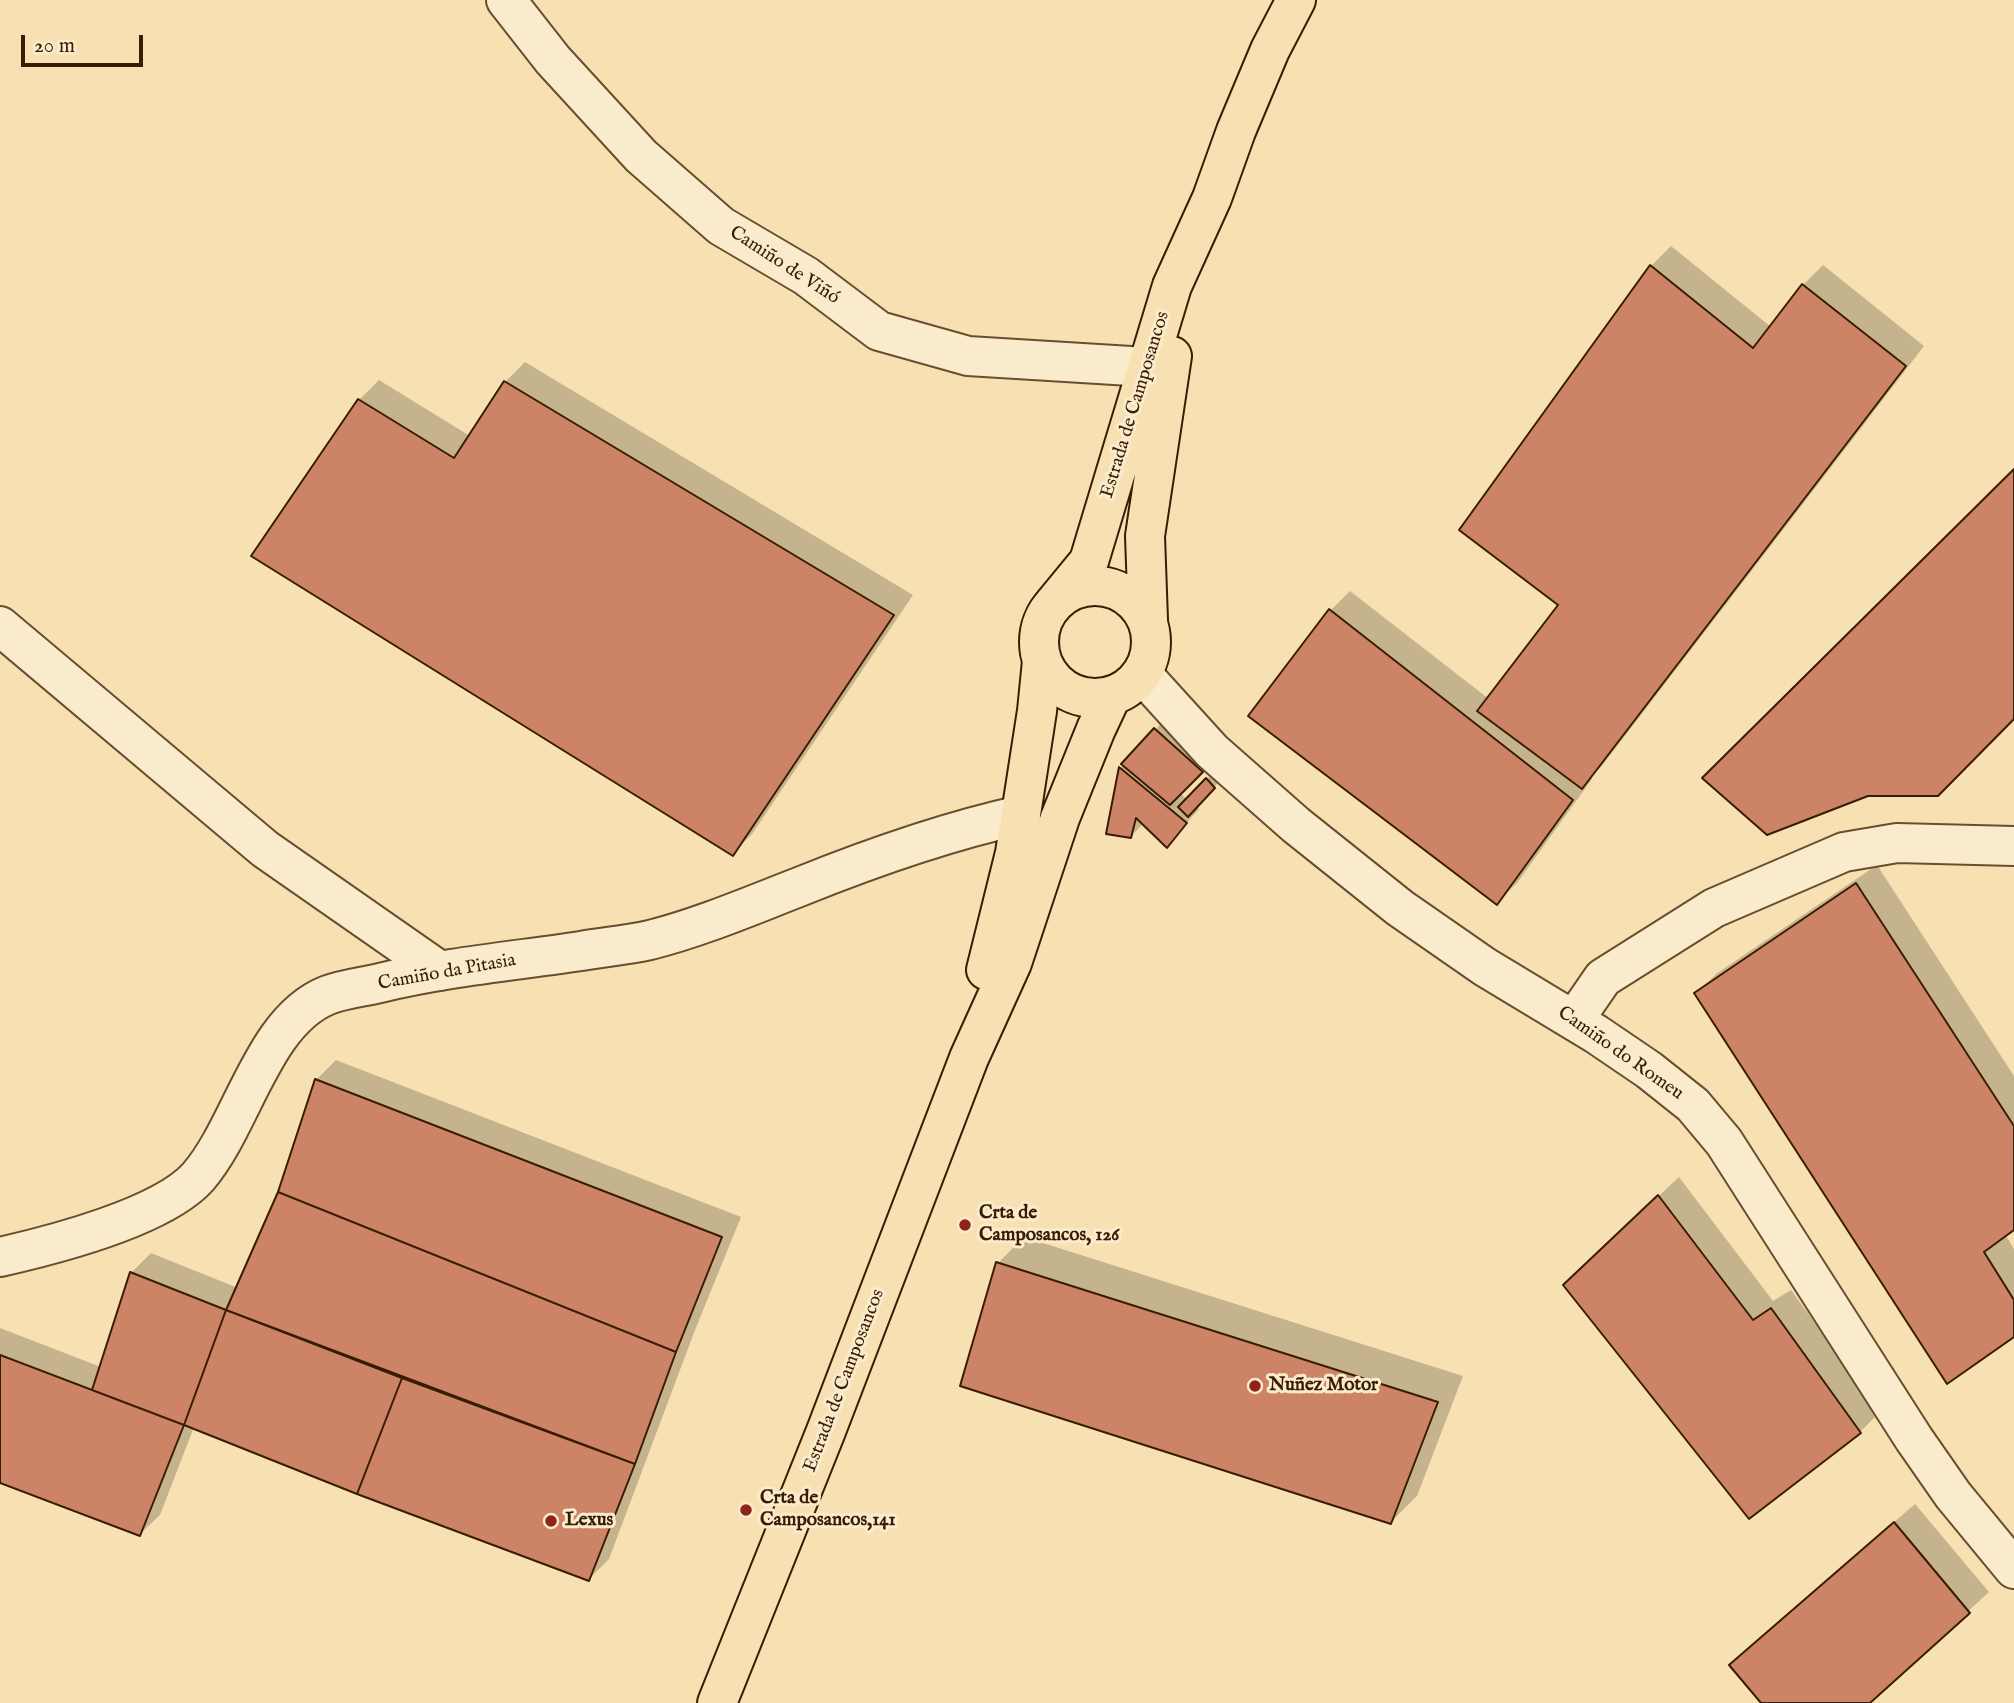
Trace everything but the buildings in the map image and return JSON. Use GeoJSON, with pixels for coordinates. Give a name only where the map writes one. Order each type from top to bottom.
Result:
{"type":"FeatureCollection","features":[{"type":"Feature","properties":{"kind":"main road","name":"Estrada de Camposancos"},"geometry":{"type":"LineString","coordinates":[[969,1058],[987,966],[1015,853],[1005,818],[1037,711],[1042,661],[1039,642],[1042,623],[1052,606],[1089,561],[1172,286],[1212,198],[1236,131],[1270,50],[1296,0]]}},
{"type":"Feature","properties":{"kind":"main road","name":"Estrada de Camposancos"},"geometry":{"type":"LineString","coordinates":[[718,1703],[969,1058],[1012,963],[1060,818],[1096,729],[1111,697],[1128,688],[1142,674],[1150,657],[1152,639],[1148,620],[1145,536],[1169,370],[1212,198]]}},
{"type":"Feature","properties":{"kind":"main road"},"geometry":{"type":"LineString","coordinates":[[1052,606],[1067,594],[1085,587],[1104,586],[1123,592],[1138,604],[1148,620]]}},
{"type":"Feature","properties":{"kind":"main road"},"geometry":{"type":"LineString","coordinates":[[1042,661],[1050,676],[1062,688],[1077,696],[1094,699],[1111,697]]}},
{"type":"Feature","properties":{"kind":"street","name":"Camiño de Viñó"},"geometry":{"type":"LineString","coordinates":[[506,0],[553,60],[641,156],[721,226],[806,276],[879,331],[968,356],[1147,367]]}},
{"type":"Feature","properties":{"kind":"street"},"geometry":{"type":"LineString","coordinates":[[0,626],[265,849],[440,971]]}},
{"type":"Feature","properties":{"kind":"street","name":"Camiño do Romeu"},"geometry":{"type":"LineString","coordinates":[[1142,674],[1212,751],[1296,825],[1400,908],[1485,967],[1574,1020],[1649,1070],[1693,1105],[1724,1142],[1914,1439],[1953,1495],[2014,1569]]}},
{"type":"Feature","properties":{"kind":"street","name":"Camiño da Pitasia"},"geometry":{"type":"LineString","coordinates":[[0,1257],[37,1249],[143,1214],[196,1179],[212,1158],[281,1032],[305,1008],[328,995],[440,971],[649,940],[708,922],[895,850],[1005,818]]}},
{"type":"Feature","properties":{"kind":"street"},"geometry":{"type":"LineString","coordinates":[[1574,1020],[1603,978],[1714,908],[1844,852],[1897,843],[2014,846]]}},
{"type":"Feature","properties":{"kind":"place","name":"Crta de Camposancos, 126"},"geometry":{"type":"Point","coordinates":[965,1225]}},
{"type":"Feature","properties":{"kind":"place","name":"Nuñez Motor"},"geometry":{"type":"Point","coordinates":[1255,1386]}},
{"type":"Feature","properties":{"kind":"place","name":"Crta de Camposancos,141"},"geometry":{"type":"Point","coordinates":[746,1510]}},
{"type":"Feature","properties":{"kind":"place","name":"Lexus"},"geometry":{"type":"Point","coordinates":[551,1521]}}]}
